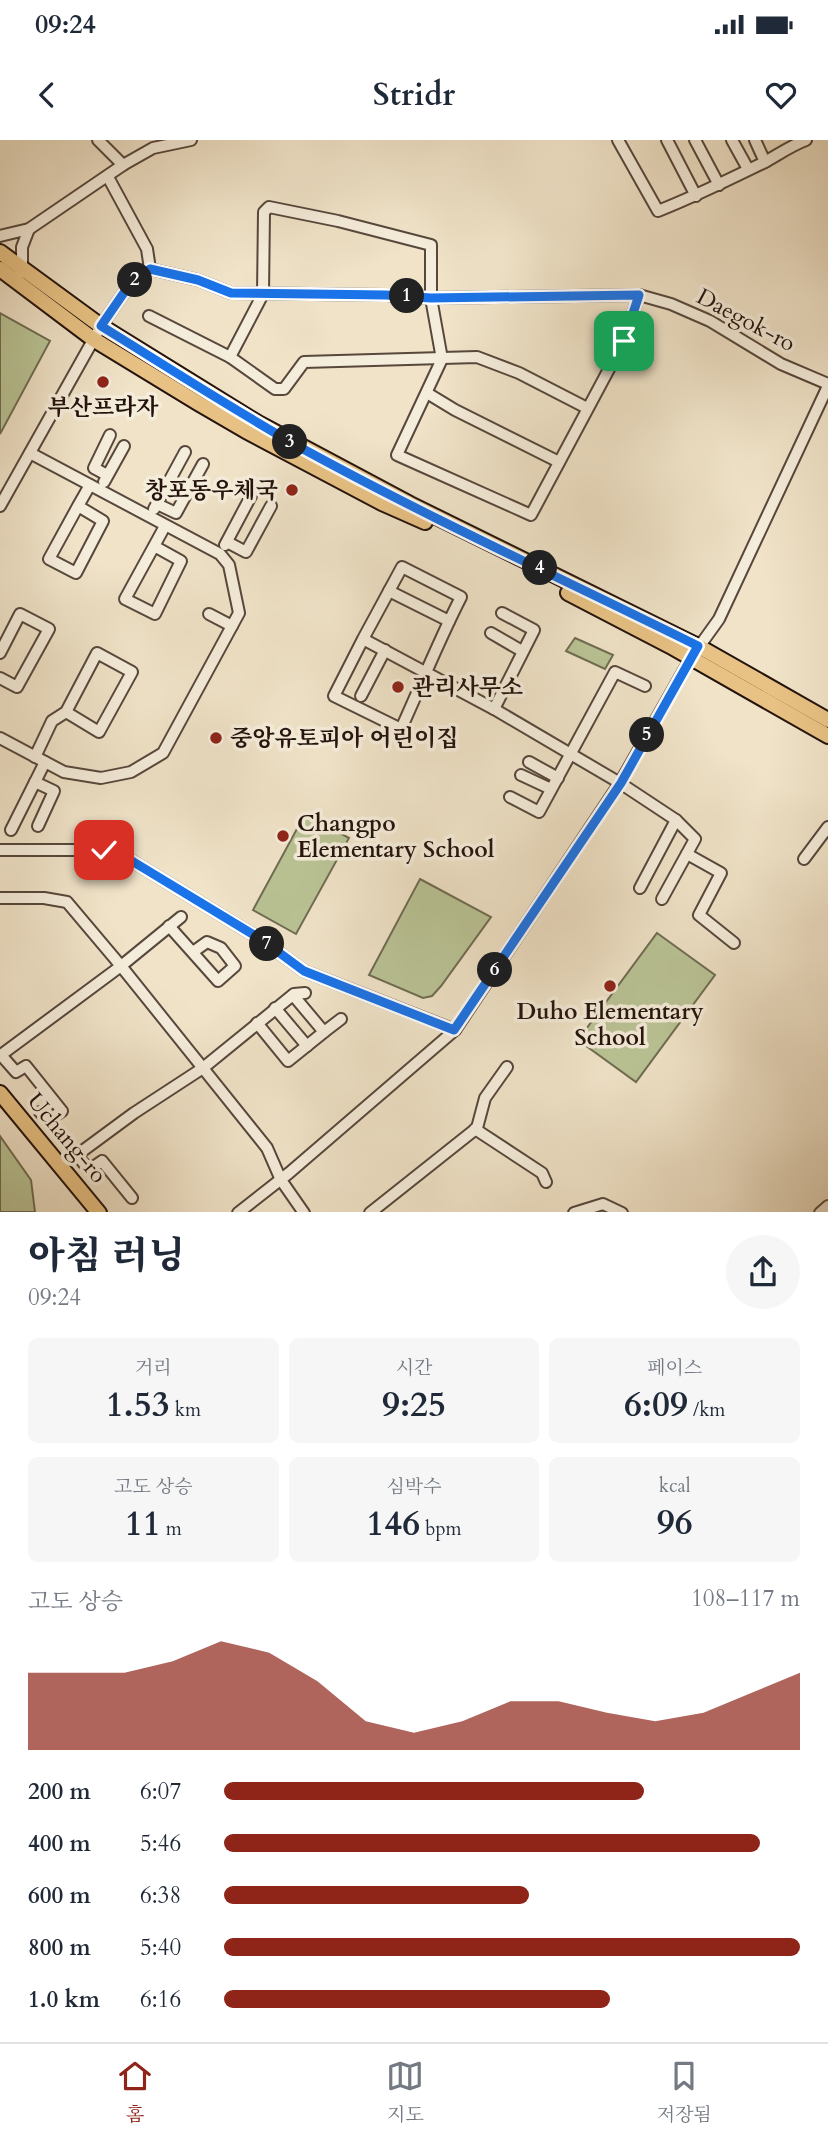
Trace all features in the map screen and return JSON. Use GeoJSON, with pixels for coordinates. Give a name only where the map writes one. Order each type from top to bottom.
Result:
{"type":"FeatureCollection","features":[{"type":"Feature","properties":{"kind":"main road"},"geometry":{"type":"LineString","coordinates":[[0,252],[18,275],[97,332],[246,432],[382,503],[475,543],[828,720]]}},
{"type":"Feature","properties":{"kind":"main road"},"geometry":{"type":"LineString","coordinates":[[0,269],[18,275]]}},
{"type":"Feature","properties":{"kind":"main road"},"geometry":{"type":"LineString","coordinates":[[694,652],[828,736]]}},
{"type":"Feature","properties":{"kind":"main road","name":"Uchang-ro"},"geometry":{"type":"LineString","coordinates":[[0,1093],[98,1212]]}},
{"type":"Feature","properties":{"kind":"street"},"geometry":{"type":"LineString","coordinates":[[98,140],[123,165]]}},
{"type":"Feature","properties":{"kind":"street"},"geometry":{"type":"LineString","coordinates":[[0,236],[29,229],[108,177],[152,144],[191,140]]}},
{"type":"Feature","properties":{"kind":"street"},"geometry":{"type":"LineString","coordinates":[[618,140],[658,211],[696,196],[765,162],[790,143],[806,140]]}},
{"type":"Feature","properties":{"kind":"street"},"geometry":{"type":"LineString","coordinates":[[667,140],[696,196]]}},
{"type":"Feature","properties":{"kind":"street"},"geometry":{"type":"LineString","coordinates":[[695,140],[719,185]]}},
{"type":"Feature","properties":{"kind":"street"},"geometry":{"type":"LineString","coordinates":[[732,140],[748,169]]}},
{"type":"Feature","properties":{"kind":"street"},"geometry":{"type":"LineString","coordinates":[[755,140],[765,162]]}},
{"type":"Feature","properties":{"kind":"street"},"geometry":{"type":"LineString","coordinates":[[0,506],[97,332],[132,281],[150,269],[147,249],[108,177]]}},
{"type":"Feature","properties":{"kind":"street"},"geometry":{"type":"LineString","coordinates":[[230,357],[263,294],[264,212],[269,207],[338,221],[431,245],[431,298],[442,359],[397,455],[531,515],[624,341],[639,295]]}},
{"type":"Feature","properties":{"kind":"street"},"geometry":{"type":"LineString","coordinates":[[18,275],[22,247],[29,229]]}},
{"type":"Feature","properties":{"kind":"street","name":"Daegok-ro"},"geometry":{"type":"LineString","coordinates":[[150,269],[198,280],[231,293],[373,294],[431,298],[639,295],[671,304],[710,321],[781,364],[828,385]]}},
{"type":"Feature","properties":{"kind":"street"},"geometry":{"type":"LineString","coordinates":[[149,316],[230,357],[275,389],[284,388],[304,362],[477,357],[499,363],[587,408]]}},
{"type":"Feature","properties":{"kind":"street"},"geometry":{"type":"LineString","coordinates":[[240,1212],[454,1030],[621,783],[694,652],[719,619],[828,385]]}},
{"type":"Feature","properties":{"kind":"street"},"geometry":{"type":"LineString","coordinates":[[427,393],[559,462]]}},
{"type":"Feature","properties":{"kind":"street"},"geometry":{"type":"LineString","coordinates":[[107,475],[94,468],[110,435]]}},
{"type":"Feature","properties":{"kind":"street"},"geometry":{"type":"LineString","coordinates":[[78,506],[103,521],[76,573],[48,559],[78,506],[107,475],[124,446]]}},
{"type":"Feature","properties":{"kind":"street"},"geometry":{"type":"LineString","coordinates":[[150,518],[185,452]]}},
{"type":"Feature","properties":{"kind":"street"},"geometry":{"type":"LineString","coordinates":[[0,738],[64,772],[101,778],[131,772],[163,753],[239,613],[229,565],[220,554],[30,453]]}},
{"type":"Feature","properties":{"kind":"street"},"geometry":{"type":"LineString","coordinates":[[157,504],[176,513],[203,464]]}},
{"type":"Feature","properties":{"kind":"street"},"geometry":{"type":"LineString","coordinates":[[220,554],[251,496]]}},
{"type":"Feature","properties":{"kind":"street"},"geometry":{"type":"LineString","coordinates":[[227,542],[246,552],[271,506]]}},
{"type":"Feature","properties":{"kind":"street"},"geometry":{"type":"LineString","coordinates":[[154,545],[181,561],[155,614],[125,600],[154,545],[165,526]]}},
{"type":"Feature","properties":{"kind":"street"},"geometry":{"type":"LineString","coordinates":[[401,567],[461,597],[401,729],[334,696],[389,591],[401,567]]}},
{"type":"Feature","properties":{"kind":"street"},"geometry":{"type":"LineString","coordinates":[[389,591],[449,621]]}},
{"type":"Feature","properties":{"kind":"street"},"geometry":{"type":"LineString","coordinates":[[0,653],[20,614],[49,629],[17,687],[0,678]]}},
{"type":"Feature","properties":{"kind":"street"},"geometry":{"type":"LineString","coordinates":[[209,614],[232,626]]}},
{"type":"Feature","properties":{"kind":"street"},"geometry":{"type":"LineString","coordinates":[[494,709],[534,630],[502,614]]}},
{"type":"Feature","properties":{"kind":"street"},"geometry":{"type":"LineString","coordinates":[[491,633],[522,651]]}},
{"type":"Feature","properties":{"kind":"street"},"geometry":{"type":"LineString","coordinates":[[363,639],[494,709],[570,756],[621,783],[676,820],[695,839],[662,899]]}},
{"type":"Feature","properties":{"kind":"street"},"geometry":{"type":"LineString","coordinates":[[361,696],[385,650]]}},
{"type":"Feature","properties":{"kind":"street"},"geometry":{"type":"LineString","coordinates":[[12,830],[35,782],[52,721],[66,712],[97,653],[132,672],[99,732],[66,712]]}},
{"type":"Feature","properties":{"kind":"street"},"geometry":{"type":"LineString","coordinates":[[510,797],[539,811],[615,672],[645,686]]}},
{"type":"Feature","properties":{"kind":"street"},"geometry":{"type":"LineString","coordinates":[[529,762],[558,778]]}},
{"type":"Feature","properties":{"kind":"street"},"geometry":{"type":"LineString","coordinates":[[521,775],[551,789]]}},
{"type":"Feature","properties":{"kind":"street"},"geometry":{"type":"LineString","coordinates":[[35,782],[54,791],[38,826]]}},
{"type":"Feature","properties":{"kind":"street"},"geometry":{"type":"LineString","coordinates":[[640,888],[676,820]]}},
{"type":"Feature","properties":{"kind":"street"},"geometry":{"type":"LineString","coordinates":[[804,859],[828,827]]}},
{"type":"Feature","properties":{"kind":"street"},"geometry":{"type":"LineString","coordinates":[[0,858],[0,850],[104,850],[127,858],[262,940],[304,971],[454,1030]]}},
{"type":"Feature","properties":{"kind":"street"},"geometry":{"type":"LineString","coordinates":[[687,854],[721,873],[699,915],[734,943]]}},
{"type":"Feature","properties":{"kind":"street"},"geometry":{"type":"LineString","coordinates":[[0,898],[44,898],[67,902],[267,1149],[281,1180],[303,1212]]}},
{"type":"Feature","properties":{"kind":"street"},"geometry":{"type":"LineString","coordinates":[[40,1112],[48,1120],[62,1111],[26,1066],[16,1072],[1,1055],[121,966],[181,917]]}},
{"type":"Feature","properties":{"kind":"street"},"geometry":{"type":"LineString","coordinates":[[169,926],[193,952]]}},
{"type":"Feature","properties":{"kind":"street"},"geometry":{"type":"LineString","coordinates":[[132,1198],[102,1161],[89,1170],[77,1155],[134,1113],[203,1068],[293,995],[305,993]]}},
{"type":"Feature","properties":{"kind":"street"},"geometry":{"type":"LineString","coordinates":[[293,995],[324,1032]]}},
{"type":"Feature","properties":{"kind":"street"},"geometry":{"type":"LineString","coordinates":[[275,1009],[307,1046]]}},
{"type":"Feature","properties":{"kind":"street"},"geometry":{"type":"LineString","coordinates":[[257,1023],[288,1060],[341,1019]]}},
{"type":"Feature","properties":{"kind":"street"},"geometry":{"type":"LineString","coordinates":[[375,1211],[475,1129],[485,1098],[507,1067]]}},
{"type":"Feature","properties":{"kind":"street"},"geometry":{"type":"LineString","coordinates":[[475,1129],[542,1173],[546,1182]]}},
{"type":"Feature","properties":{"kind":"street"},"geometry":{"type":"LineString","coordinates":[[577,1212],[603,1204],[620,1212]]}},
{"type":"Feature","properties":{"kind":"green space"},"geometry":{"type":"Polygon","coordinates":[[[0,313],[50,341],[0,434],[0,313]]]}},
{"type":"Feature","properties":{"kind":"green space"},"geometry":{"type":"Polygon","coordinates":[[[575,638],[613,655],[605,669],[566,651],[575,638]]]}},
{"type":"Feature","properties":{"kind":"green space"},"geometry":{"type":"Polygon","coordinates":[[[305,814],[349,838],[296,934],[253,910],[305,814]]]}},
{"type":"Feature","properties":{"kind":"green space"},"geometry":{"type":"Polygon","coordinates":[[[420,879],[491,917],[441,986],[432,996],[423,998],[369,975],[420,879]]]}},
{"type":"Feature","properties":{"kind":"green space"},"geometry":{"type":"Polygon","coordinates":[[[657,933],[715,975],[636,1082],[578,1040],[657,933]]]}},
{"type":"Feature","properties":{"kind":"green space"},"geometry":{"type":"Polygon","coordinates":[[[0,1136],[31,1180],[35,1212],[0,1212],[0,1136]]]}},
{"type":"Feature","properties":{"kind":"place","name":"부산프라자"},"geometry":{"type":"Point","coordinates":[103,382]}},
{"type":"Feature","properties":{"kind":"place","name":"창포동우체국"},"geometry":{"type":"Point","coordinates":[292,490]}},
{"type":"Feature","properties":{"kind":"place","name":"관리사무소"},"geometry":{"type":"Point","coordinates":[398,687]}},
{"type":"Feature","properties":{"kind":"place","name":"중앙유토피아 어린이집"},"geometry":{"type":"Point","coordinates":[216,738]}},
{"type":"Feature","properties":{"kind":"place","name":"Changpo Elementary School"},"geometry":{"type":"Point","coordinates":[283,836]}},
{"type":"Feature","properties":{"kind":"place","name":"Duho Elementary School"},"geometry":{"type":"Point","coordinates":[610,986]}},
{"type":"Feature","properties":{"kind":"route"},"geometry":{"type":"LineString","coordinates":[[104,850],[127,858],[262,940],[304,971],[454,1030],[621,783],[698,646],[307,451],[258,424],[101,326],[132,281],[150,269],[198,280],[231,293],[431,298],[639,295],[624,341]]}}]}
